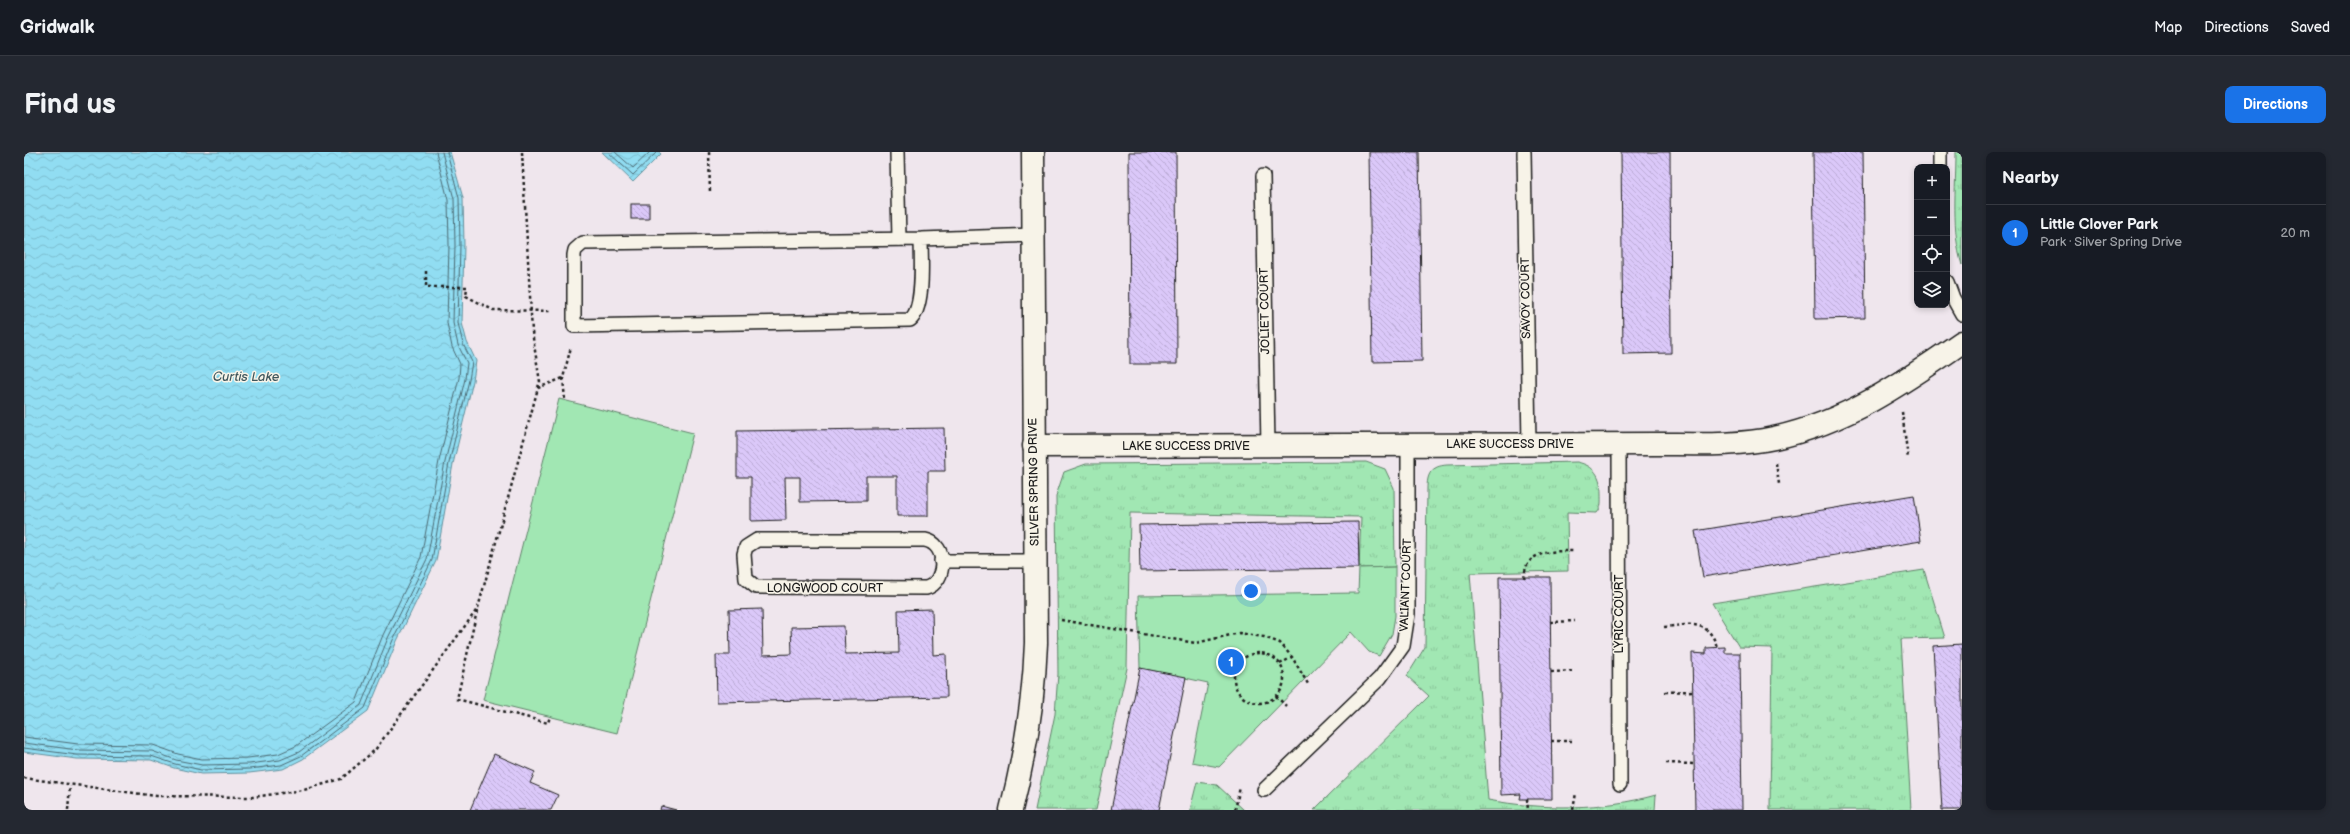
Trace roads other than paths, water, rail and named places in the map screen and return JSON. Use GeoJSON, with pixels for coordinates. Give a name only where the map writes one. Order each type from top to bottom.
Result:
{"type":"FeatureCollection","features":[{"type":"Feature","properties":{"kind":"street","name":"SILVER SPRING DRIVE"},"geometry":{"type":"LineString","coordinates":[[1011,810],[1024,759],[1034,679],[1034,235],[1032,152]]}},
{"type":"Feature","properties":{"kind":"street","name":"LAKE SUCCESS DRIVE"},"geometry":{"type":"LineString","coordinates":[[1034,446],[1713,443],[1772,438],[1824,424],[1892,390],[1962,342]]}},
{"type":"Feature","properties":{"kind":"lane"},"geometry":{"type":"LineString","coordinates":[[897,152],[899,239]]}},
{"type":"Feature","properties":{"kind":"lane","name":"SAVOY COURT"},"geometry":{"type":"LineString","coordinates":[[1524,152],[1529,444]]}},
{"type":"Feature","properties":{"kind":"lane"},"geometry":{"type":"LineString","coordinates":[[1940,152],[1940,164]]}},
{"type":"Feature","properties":{"kind":"lane","name":"JOLIET COURT"},"geometry":{"type":"LineString","coordinates":[[1262,176],[1268,446]]}},
{"type":"Feature","properties":{"kind":"lane"},"geometry":{"type":"LineString","coordinates":[[921,239],[919,304],[915,316],[910,320],[574,326],[574,255],[575,250],[583,243],[921,239],[1034,235]]}},
{"type":"Feature","properties":{"kind":"lane"},"geometry":{"type":"LineString","coordinates":[[1950,290],[1962,314]]}},
{"type":"Feature","properties":{"kind":"lane","name":"VALIANT COURT"},"geometry":{"type":"LineString","coordinates":[[1264,790],[1380,678],[1403,646],[1408,614],[1408,444]]}},
{"type":"Feature","properties":{"kind":"lane","name":"LYRIC COURT"},"geometry":{"type":"LineString","coordinates":[[1619,444],[1620,784]]}},
{"type":"Feature","properties":{"kind":"lane","name":"LONGWOOD COURT"},"geometry":{"type":"LineString","coordinates":[[757,540],[925,540],[932,541],[938,546],[941,561],[942,569],[938,581],[933,586],[926,588],[763,588],[756,587],[746,579],[744,554],[746,547],[757,540]]}},
{"type":"Feature","properties":{"kind":"lane"},"geometry":{"type":"LineString","coordinates":[[941,561],[1035,561]]}},
{"type":"Feature","properties":{"kind":"water","name":"Curtis Lake"},"geometry":{"type":"Polygon","coordinates":[[[24,152],[450,152],[463,198],[464,245],[462,323],[467,342],[476,361],[473,381],[453,464],[436,561],[397,641],[368,711],[303,759],[283,769],[249,773],[201,774],[174,768],[151,760],[77,759],[24,752],[24,152]]]}},
{"type":"Feature","properties":{"kind":"water"},"geometry":{"type":"Polygon","coordinates":[[[602,152],[659,152],[661,154],[633,182],[602,152]]]}},
{"type":"Feature","properties":{"kind":"place","name":"Little Clover Park"},"geometry":{"type":"Point","coordinates":[1231,662]}}]}
